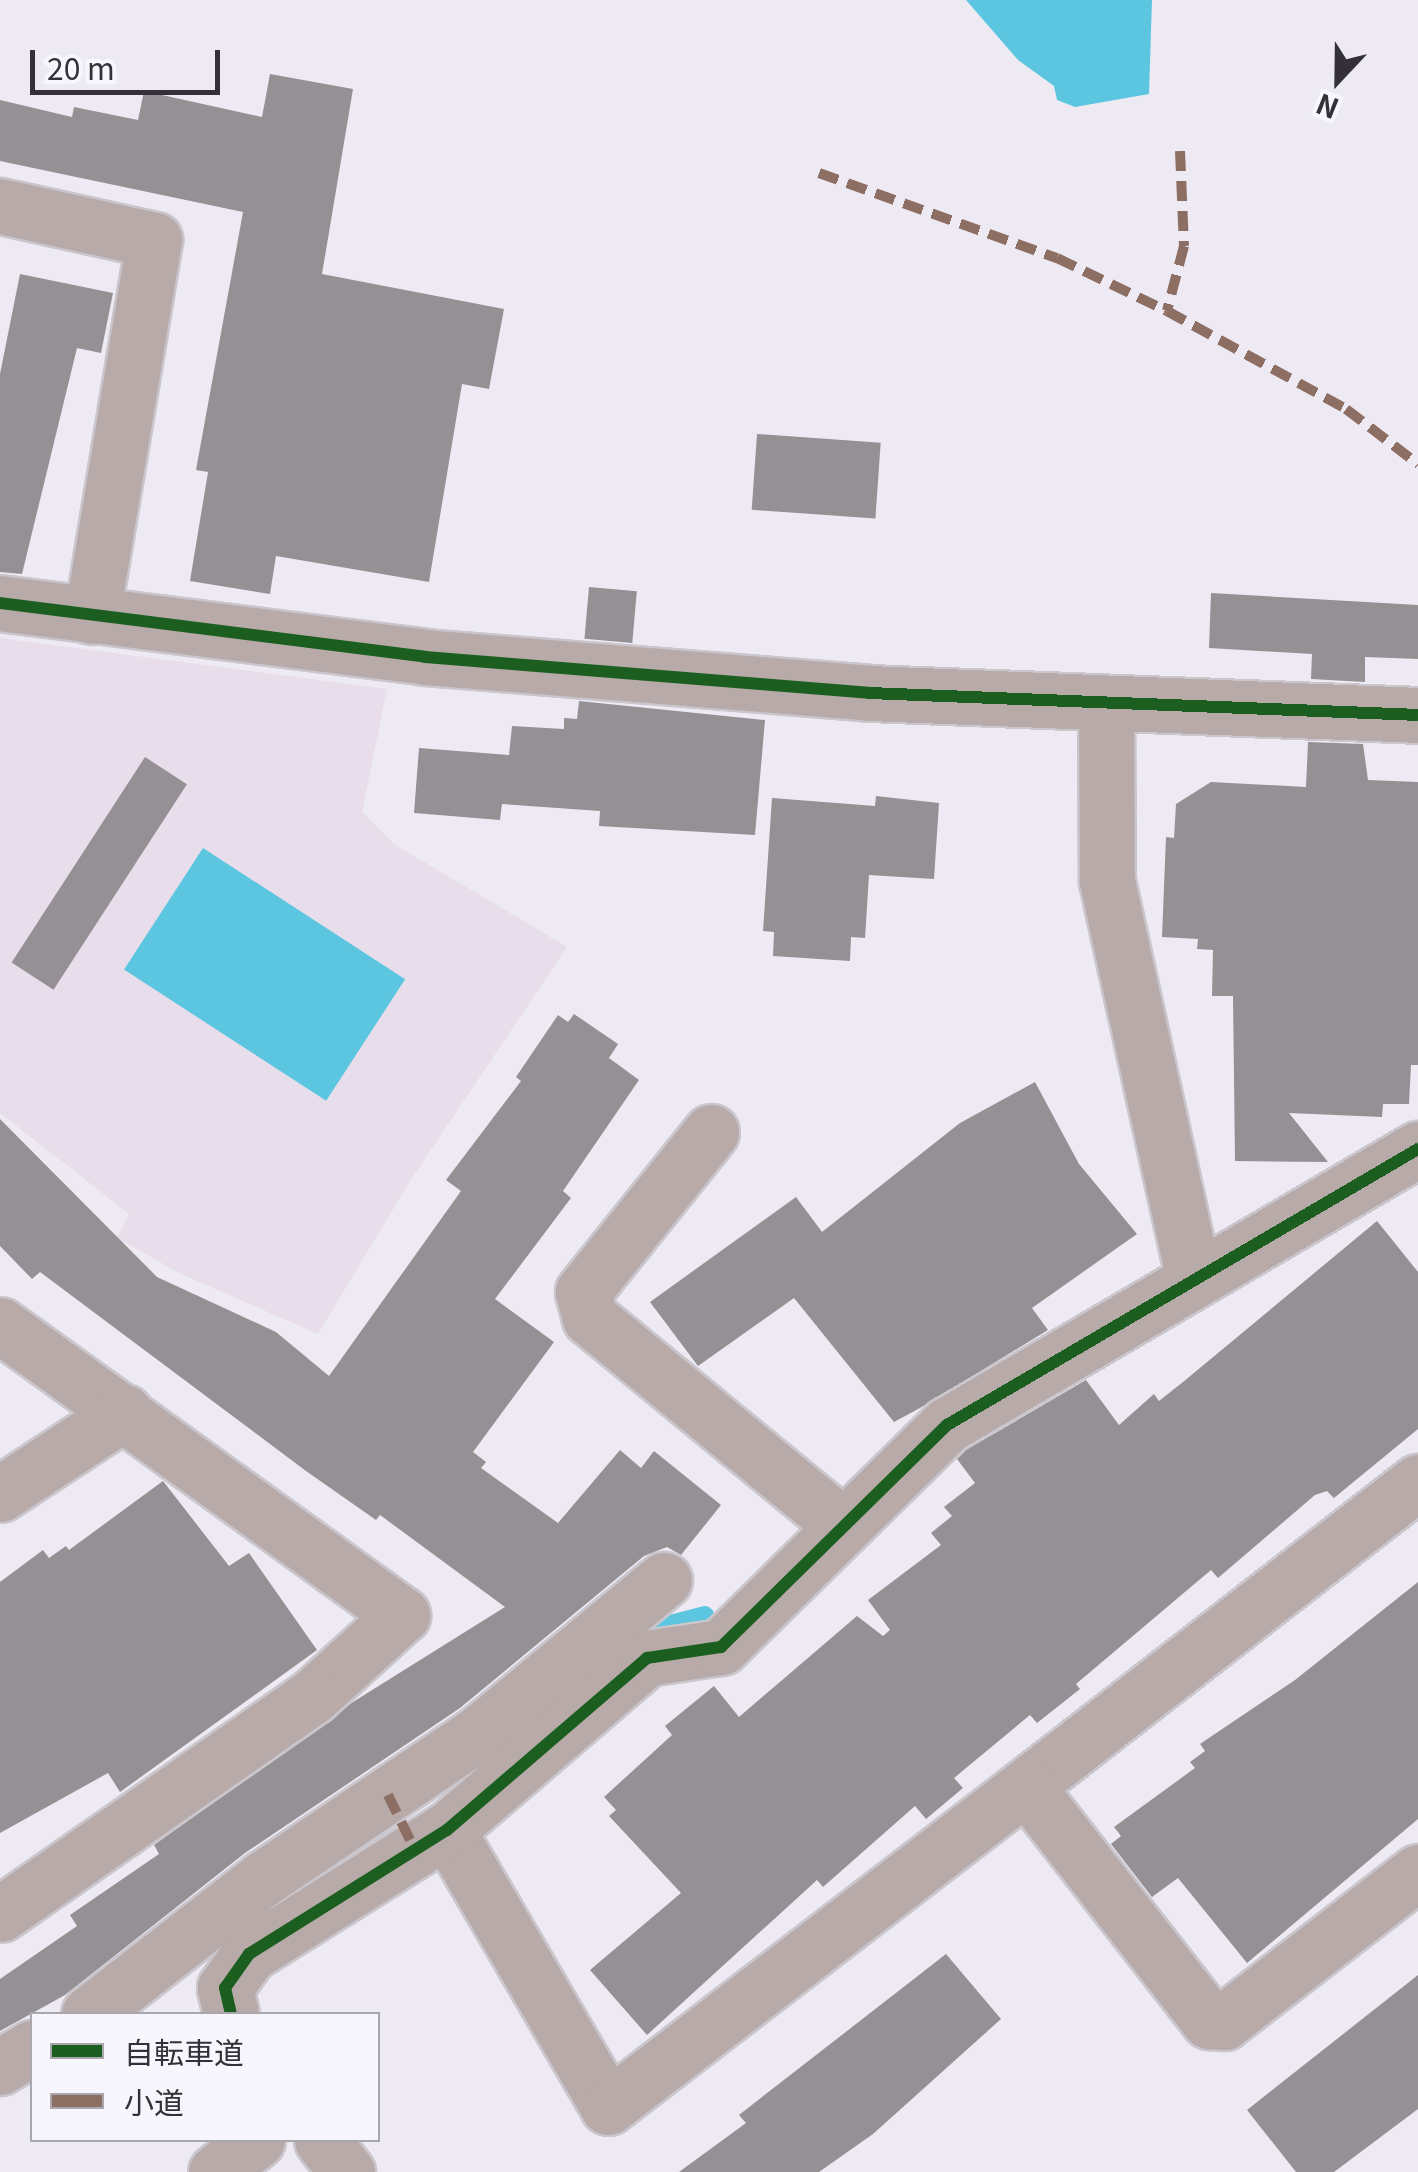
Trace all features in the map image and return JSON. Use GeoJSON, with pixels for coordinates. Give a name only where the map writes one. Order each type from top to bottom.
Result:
{"type":"FeatureCollection","features":[{"type":"Feature","properties":{"kind":"street"},"geometry":{"type":"LineString","coordinates":[[0,206],[154,240],[92,616]]}},
{"type":"Feature","properties":{"kind":"street"},"geometry":{"type":"LineString","coordinates":[[0,603],[424,657],[869,693],[1418,715]]}},
{"type":"Feature","properties":{"kind":"street"},"geometry":{"type":"LineString","coordinates":[[1106,703],[1108,880],[1193,1276]]}},
{"type":"Feature","properties":{"kind":"street"},"geometry":{"type":"LineString","coordinates":[[711,1132],[583,1292],[590,1318],[843,1526]]}},
{"type":"Feature","properties":{"kind":"street"},"geometry":{"type":"LineString","coordinates":[[230,2012],[224,1988],[248,1954],[447,1830],[646,1658],[721,1647],[947,1425],[1193,1276],[1412,1165]]}},
{"type":"Feature","properties":{"kind":"street"},"geometry":{"type":"LineString","coordinates":[[0,1326],[402,1615],[314,1696],[0,1914]]}},
{"type":"Feature","properties":{"kind":"street"},"geometry":{"type":"LineString","coordinates":[[0,1494],[124,1412]]}},
{"type":"Feature","properties":{"kind":"street"},"geometry":{"type":"LineString","coordinates":[[447,1830],[608,2108],[1418,1482]]}},
{"type":"Feature","properties":{"kind":"street"},"geometry":{"type":"LineString","coordinates":[[92,2012],[264,1878],[479,1733],[664,1580]]}},
{"type":"Feature","properties":{"kind":"street"},"geometry":{"type":"LineString","coordinates":[[1026,1786],[1209,2021],[1224,2022],[1418,1872]]}},
{"type":"Feature","properties":{"kind":"street"},"geometry":{"type":"LineString","coordinates":[[0,2067],[30,2049]]}},
{"type":"Feature","properties":{"kind":"street"},"geometry":{"type":"LineString","coordinates":[[216,2172],[255,2142]]}},
{"type":"Feature","properties":{"kind":"street"},"geometry":{"type":"LineString","coordinates":[[324,2142],[348,2172]]}},
{"type":"Feature","properties":{"kind":"shaded area"},"geometry":{"type":"Polygon","coordinates":[[[0,638],[387,689],[362,812],[394,844],[567,947],[412,1178],[318,1334],[181,1274],[117,1238],[129,1214],[0,1113],[0,638]]]}},
{"type":"Feature","properties":{"kind":"water"},"geometry":{"type":"Polygon","coordinates":[[[966,0],[1152,0],[1149,94],[1075,107],[1057,100],[1054,86],[1018,60],[966,0]]]}},
{"type":"Feature","properties":{"kind":"water"},"geometry":{"type":"Polygon","coordinates":[[[203,848],[405,979],[326,1101],[124,970],[203,848]]]}},
{"type":"Feature","properties":{"kind":"building"},"geometry":{"type":"Polygon","coordinates":[[[270,74],[353,89],[322,274],[504,309],[489,389],[462,384],[429,582],[276,556],[270,594],[190,581],[208,472],[196,470],[243,212],[0,161],[0,100],[72,117],[74,107],[138,120],[144,91],[262,117],[270,74]]]}},
{"type":"Feature","properties":{"kind":"building"},"geometry":{"type":"Polygon","coordinates":[[[20,274],[113,293],[101,353],[77,348],[22,574],[0,572],[0,374],[20,274]]]}},
{"type":"Feature","properties":{"kind":"building"},"geometry":{"type":"Polygon","coordinates":[[[757,434],[881,443],[875,518],[752,510],[757,434]]]}},
{"type":"Feature","properties":{"kind":"building"},"geometry":{"type":"Polygon","coordinates":[[[589,587],[637,591],[632,643],[584,639],[589,587]]]}},
{"type":"Feature","properties":{"kind":"building"},"geometry":{"type":"Polygon","coordinates":[[[1211,593],[1418,605],[1418,659],[1365,657],[1365,682],[1311,679],[1312,654],[1209,648],[1211,593]]]}},
{"type":"Feature","properties":{"kind":"building"},"geometry":{"type":"Polygon","coordinates":[[[579,701],[765,720],[755,835],[599,826],[600,811],[502,804],[500,820],[414,813],[419,748],[509,755],[512,726],[564,729],[564,718],[577,719],[579,701]]]}},
{"type":"Feature","properties":{"kind":"building"},"geometry":{"type":"Polygon","coordinates":[[[1308,742],[1363,744],[1368,780],[1418,782],[1418,1065],[1411,1065],[1409,1104],[1383,1104],[1382,1117],[1289,1113],[1328,1162],[1235,1161],[1233,996],[1212,996],[1213,950],[1197,949],[1198,939],[1162,937],[1166,837],[1174,838],[1176,804],[1211,782],[1306,787],[1308,742]]]}},
{"type":"Feature","properties":{"kind":"building"},"geometry":{"type":"Polygon","coordinates":[[[145,757],[187,784],[53,990],[12,962],[145,757]]]}},
{"type":"Feature","properties":{"kind":"building"},"geometry":{"type":"Polygon","coordinates":[[[876,796],[939,803],[934,879],[869,875],[865,938],[851,937],[850,961],[773,956],[774,932],[763,931],[772,798],[875,806],[876,796]]]}},
{"type":"Feature","properties":{"kind":"building"},"geometry":{"type":"Polygon","coordinates":[[[574,1014],[618,1044],[609,1058],[639,1080],[563,1191],[571,1198],[495,1299],[554,1342],[473,1452],[486,1462],[481,1468],[558,1523],[620,1450],[641,1468],[654,1451],[721,1505],[681,1555],[667,1547],[644,1556],[460,1708],[245,1853],[65,1995],[0,2031],[0,1979],[77,1926],[70,1915],[159,1854],[154,1845],[353,1702],[505,1607],[380,1515],[376,1520],[306,1471],[40,1272],[32,1279],[0,1246],[0,1119],[157,1277],[276,1332],[329,1376],[461,1191],[446,1180],[521,1081],[516,1077],[558,1015],[568,1022],[574,1014]]]}},
{"type":"Feature","properties":{"kind":"building"},"geometry":{"type":"Polygon","coordinates":[[[1035,1082],[1079,1164],[1137,1234],[1032,1308],[1048,1330],[920,1408],[894,1422],[794,1298],[698,1366],[650,1302],[796,1197],[822,1232],[960,1123],[1035,1082]]]}},
{"type":"Feature","properties":{"kind":"building"},"geometry":{"type":"Polygon","coordinates":[[[1377,1221],[1418,1272],[1418,1429],[1334,1498],[1327,1491],[1315,1495],[1218,1578],[1211,1570],[1076,1684],[1080,1689],[1037,1723],[1030,1715],[954,1778],[963,1788],[926,1819],[915,1806],[823,1887],[817,1880],[647,2035],[590,1970],[681,1893],[609,1816],[616,1810],[604,1797],[672,1735],[665,1726],[714,1686],[739,1717],[857,1616],[883,1636],[890,1630],[868,1600],[941,1545],[931,1533],[952,1516],[944,1507],[975,1483],[957,1459],[966,1450],[1086,1380],[1119,1425],[1154,1394],[1159,1401],[1377,1221]]]}},
{"type":"Feature","properties":{"kind":"building"},"geometry":{"type":"Polygon","coordinates":[[[163,1481],[229,1566],[249,1553],[317,1650],[120,1792],[108,1773],[0,1833],[0,1582],[43,1550],[49,1558],[66,1546],[69,1550],[163,1481]]]}},
{"type":"Feature","properties":{"kind":"building"},"geometry":{"type":"Polygon","coordinates":[[[1418,1582],[1418,1819],[1247,1963],[1178,1878],[1152,1897],[1111,1844],[1121,1836],[1114,1827],[1195,1768],[1190,1762],[1205,1751],[1200,1744],[1295,1680],[1418,1582]]]}},
{"type":"Feature","properties":{"kind":"building"},"geometry":{"type":"Polygon","coordinates":[[[946,1954],[1001,2019],[873,2134],[819,2172],[679,2172],[746,2123],[739,2115],[946,1954]]]}},
{"type":"Feature","properties":{"kind":"building"},"geometry":{"type":"Polygon","coordinates":[[[1418,1975],[1418,2109],[1334,2172],[1296,2172],[1247,2110],[1418,1975]]]}},
{"type":"Feature","properties":{"kind":"waterway"},"geometry":{"type":"LineString","coordinates":[[632,1635],[705,1616]]}},
{"type":"Feature","properties":{"kind":"marked path"},"geometry":{"type":"LineString","coordinates":[[1180,151],[1184,246],[1167,311],[1346,409],[1418,464]]}},
{"type":"Feature","properties":{"kind":"marked path"},"geometry":{"type":"LineString","coordinates":[[819,173],[1057,258],[1167,311]]}},
{"type":"Feature","properties":{"kind":"marked path"},"geometry":{"type":"LineString","coordinates":[[388,1795],[415,1850]]}},
{"type":"Feature","properties":{"kind":"cycle path"},"geometry":{"type":"LineString","coordinates":[[0,603],[425,657],[869,693],[1418,715]]}},
{"type":"Feature","properties":{"kind":"cycle path"},"geometry":{"type":"LineString","coordinates":[[231,2012],[225,1988],[249,1954],[447,1830],[647,1658],[721,1647],[947,1425],[1418,1149]]}}]}
